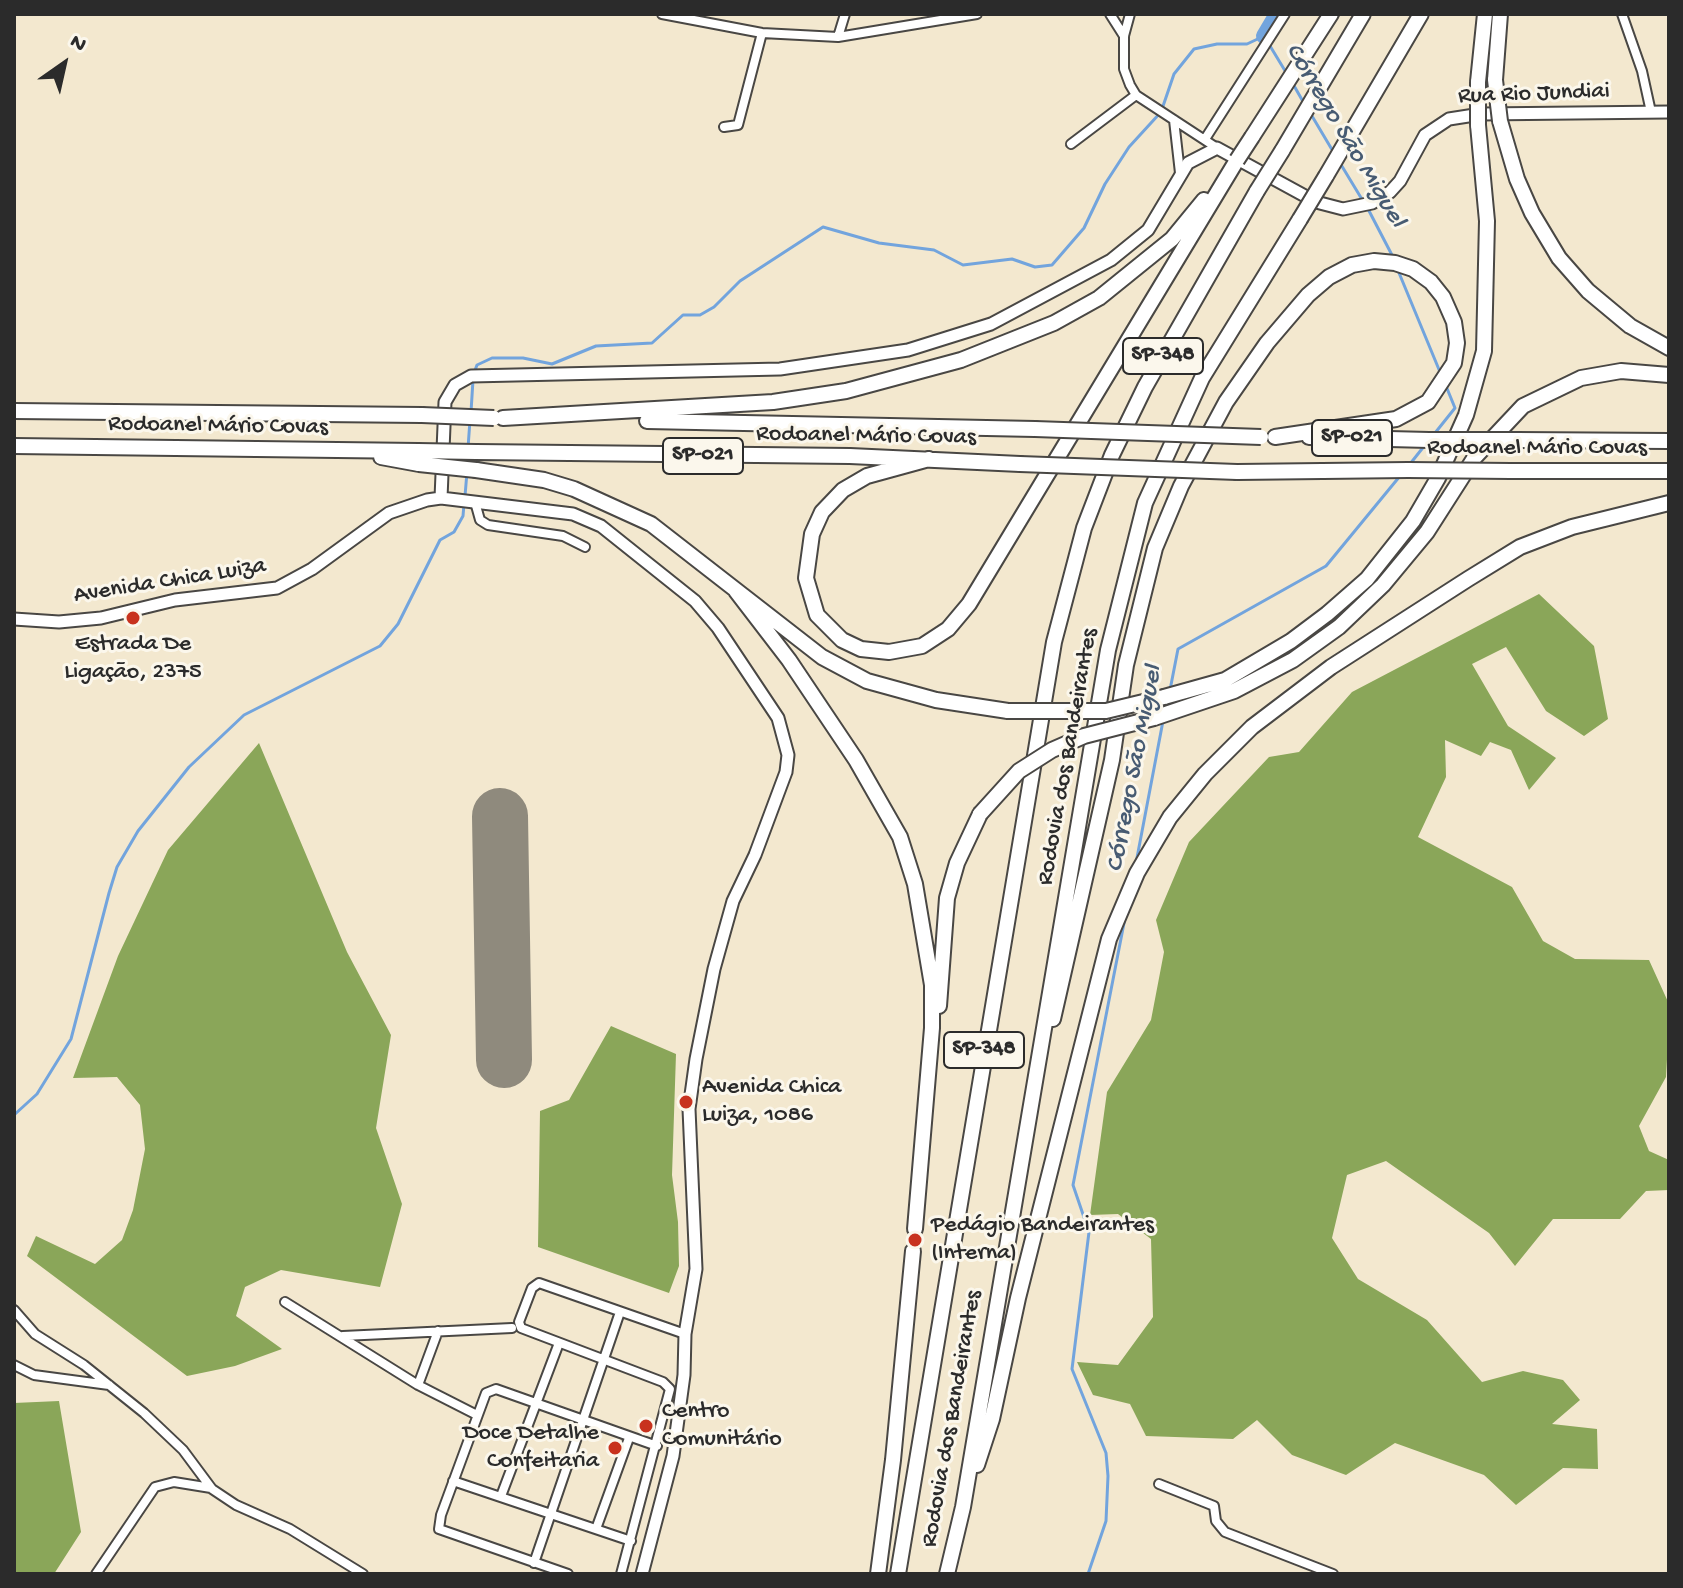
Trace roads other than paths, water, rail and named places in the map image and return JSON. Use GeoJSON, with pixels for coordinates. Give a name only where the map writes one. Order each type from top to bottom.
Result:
{"type":"FeatureCollection","features":[{"type":"Feature","properties":{"kind":"highway"},"geometry":{"type":"LineString","coordinates":[[499,418],[773,402],[846,391],[961,360],[1054,323],[1099,298],[1172,239],[1237,160],[1331,14]]}},
{"type":"Feature","properties":{"kind":"highway","name":"Rodovia dos Bandeirantes"},"geometry":{"type":"LineString","coordinates":[[898,1574],[1061,613],[1084,528],[1112,455],[1145,387],[1363,14]]}},
{"type":"Feature","properties":{"kind":"highway","name":"Rodovia dos Bandeirantes"},"geometry":{"type":"LineString","coordinates":[[947,1574],[963,1507],[1108,650],[1145,503],[1202,378],[1421,14]]}},
{"type":"Feature","properties":{"kind":"highway"},"geometry":{"type":"LineString","coordinates":[[419,457],[476,470],[544,480],[626,511],[689,551],[822,657],[867,681],[936,700],[1008,711],[1106,711],[1225,680],[1291,641],[1367,579],[1413,521],[1438,478],[1466,415],[1484,351],[1487,221],[1478,125],[1478,82],[1485,14]]}},
{"type":"Feature","properties":{"kind":"highway"},"geometry":{"type":"LineString","coordinates":[[1500,14],[1495,80],[1500,121],[1522,191],[1559,258],[1588,291],[1630,326],[1669,348]]}},
{"type":"Feature","properties":{"kind":"highway"},"geometry":{"type":"LineString","coordinates":[[929,459],[867,476],[843,490],[822,512],[812,534],[806,578],[817,615],[842,640],[861,649],[889,652],[922,646],[948,629],[969,604],[1226,175]]}},
{"type":"Feature","properties":{"kind":"highway"},"geometry":{"type":"LineString","coordinates":[[1027,1118],[1086,880],[1112,760],[1126,665],[1155,548],[1181,486],[1226,402],[1267,343],[1308,295],[1329,277],[1352,265],[1374,261],[1413,269],[1431,282],[1443,297],[1454,322],[1457,343],[1454,363],[1428,402],[1396,419],[1268,437]]}},
{"type":"Feature","properties":{"kind":"highway"},"geometry":{"type":"LineString","coordinates":[[932,1028],[941,991],[947,898],[957,863],[980,814],[1019,771],[1052,750],[1084,736],[1154,718],[1234,691],[1293,660],[1339,627],[1383,585],[1427,532],[1475,457],[1523,406],[1581,378],[1621,371],[1669,375]]}},
{"type":"Feature","properties":{"kind":"highway","name":"Rodoanel Mário Covas"},"geometry":{"type":"LineString","coordinates":[[14,411],[422,415],[1268,437],[1669,441]]}},
{"type":"Feature","properties":{"kind":"highway","name":"Rodoanel Mário Covas"},"geometry":{"type":"LineString","coordinates":[[14,446],[342,450],[419,457],[476,452],[929,459],[1237,472],[1669,471]]}},
{"type":"Feature","properties":{"kind":"highway"},"geometry":{"type":"LineString","coordinates":[[963,1507],[992,1419],[1050,1165],[1109,939],[1137,873],[1170,817],[1205,774],[1252,727],[1331,667],[1468,579],[1520,547],[1572,527],[1669,503]]}},
{"type":"Feature","properties":{"kind":"highway"},"geometry":{"type":"LineString","coordinates":[[736,591],[841,736],[900,837],[915,884],[926,935],[932,1028],[915,1229]]}},
{"type":"Feature","properties":{"kind":"highway"},"geometry":{"type":"LineString","coordinates":[[878,1574],[893,1460],[913,1251]]}},
{"type":"Feature","properties":{"kind":"main road","name":"Rua Rio Jundiai"},"geometry":{"type":"LineString","coordinates":[[1217,148],[1316,202],[1343,209],[1372,203],[1390,192],[1425,135],[1449,119],[1481,114],[1669,112]]}},
{"type":"Feature","properties":{"kind":"main road"},"geometry":{"type":"LineString","coordinates":[[441,498],[445,402],[452,389],[464,379],[481,374],[780,369],[887,354],[947,340],[1045,298],[1120,254],[1159,214],[1180,173],[1199,155],[1217,148]]}},
{"type":"Feature","properties":{"kind":"main road","name":"Avenida Chica Luiza"},"geometry":{"type":"LineString","coordinates":[[14,619],[59,622],[101,618],[175,600],[277,588],[312,569],[389,513],[407,504],[441,498],[573,514],[601,526],[707,614],[778,718],[788,755],[786,772],[755,855],[733,901],[714,969],[696,1059],[689,1109],[696,1269],[685,1334],[682,1395],[673,1456],[642,1574]]}},
{"type":"Feature","properties":{"kind":"street"},"geometry":{"type":"LineString","coordinates":[[662,14],[762,33],[838,37],[977,14]]}},
{"type":"Feature","properties":{"kind":"street"},"geometry":{"type":"LineString","coordinates":[[838,37],[845,14]]}},
{"type":"Feature","properties":{"kind":"street"},"geometry":{"type":"LineString","coordinates":[[1110,14],[1124,36]]}},
{"type":"Feature","properties":{"kind":"street"},"geometry":{"type":"LineString","coordinates":[[1130,14],[1124,36],[1124,69],[1136,95],[1217,148]]}},
{"type":"Feature","properties":{"kind":"street"},"geometry":{"type":"LineString","coordinates":[[1205,139],[1285,14]]}},
{"type":"Feature","properties":{"kind":"street"},"geometry":{"type":"LineString","coordinates":[[1622,14],[1642,71],[1651,112]]}},
{"type":"Feature","properties":{"kind":"street"},"geometry":{"type":"LineString","coordinates":[[724,127],[738,125],[762,33]]}},
{"type":"Feature","properties":{"kind":"street"},"geometry":{"type":"LineString","coordinates":[[1071,144],[1136,95]]}},
{"type":"Feature","properties":{"kind":"street"},"geometry":{"type":"LineString","coordinates":[[1174,120],[1180,173]]}},
{"type":"Feature","properties":{"kind":"street"},"geometry":{"type":"LineString","coordinates":[[475,502],[480,520],[488,525],[563,536],[585,547]]}},
{"type":"Feature","properties":{"kind":"street"},"geometry":{"type":"LineString","coordinates":[[621,1574],[670,1389],[656,1379],[519,1325],[532,1288],[545,1283],[685,1334]]}},
{"type":"Feature","properties":{"kind":"street"},"geometry":{"type":"LineString","coordinates":[[285,1302],[418,1385],[477,1415]]}},
{"type":"Feature","properties":{"kind":"street"},"geometry":{"type":"LineString","coordinates":[[14,1310],[35,1334],[110,1385],[183,1450],[212,1489],[236,1505],[290,1529],[363,1574]]}},
{"type":"Feature","properties":{"kind":"street"},"geometry":{"type":"LineString","coordinates":[[534,1563],[620,1312]]}},
{"type":"Feature","properties":{"kind":"street"},"geometry":{"type":"LineString","coordinates":[[342,1336],[512,1328]]}},
{"type":"Feature","properties":{"kind":"street"},"geometry":{"type":"LineString","coordinates":[[418,1385],[438,1331]]}},
{"type":"Feature","properties":{"kind":"street"},"geometry":{"type":"LineString","coordinates":[[501,1496],[559,1343]]}},
{"type":"Feature","properties":{"kind":"street"},"geometry":{"type":"LineString","coordinates":[[14,1365],[34,1375],[110,1385]]}},
{"type":"Feature","properties":{"kind":"street"},"geometry":{"type":"LineString","coordinates":[[568,1574],[441,1531],[439,1522],[486,1393],[496,1389],[657,1446]]}},
{"type":"Feature","properties":{"kind":"street"},"geometry":{"type":"LineString","coordinates":[[596,1529],[629,1438]]}},
{"type":"Feature","properties":{"kind":"street"},"geometry":{"type":"LineString","coordinates":[[453,1481],[631,1541]]}},
{"type":"Feature","properties":{"kind":"street"},"geometry":{"type":"LineString","coordinates":[[96,1574],[155,1487],[174,1482],[212,1489]]}},
{"type":"Feature","properties":{"kind":"street"},"geometry":{"type":"LineString","coordinates":[[1159,1484],[1214,1506],[1216,1521],[1225,1532],[1333,1574]]}},
{"type":"Feature","properties":{"kind":"waterway"},"geometry":{"type":"LineString","coordinates":[[1264,36],[1277,14]]}},
{"type":"Feature","properties":{"kind":"waterway"},"geometry":{"type":"LineString","coordinates":[[474,373],[477,365],[492,358],[523,358],[552,364],[596,346],[652,343],[683,315],[700,315],[714,307],[740,281],[823,227],[879,243],[934,250],[963,265],[1012,259],[1035,267],[1052,265],[1084,228],[1105,184],[1129,147],[1161,112],[1174,74],[1194,49],[1217,44],[1247,44],[1264,36],[1287,74]]}},
{"type":"Feature","properties":{"kind":"waterway","name":"Córrego São Miguel"},"geometry":{"type":"LineString","coordinates":[[1293,84],[1305,105]]}},
{"type":"Feature","properties":{"kind":"waterway","name":"Córrego São Miguel"},"geometry":{"type":"LineString","coordinates":[[1309,111],[1334,153]]}},
{"type":"Feature","properties":{"kind":"waterway","name":"Córrego São Miguel"},"geometry":{"type":"LineString","coordinates":[[1340,163],[1363,201]]}},
{"type":"Feature","properties":{"kind":"waterway","name":"Córrego São Miguel"},"geometry":{"type":"LineString","coordinates":[[1367,207],[1393,257]]}},
{"type":"Feature","properties":{"kind":"waterway","name":"Córrego São Miguel"},"geometry":{"type":"LineString","coordinates":[[1397,268],[1440,372]]}},
{"type":"Feature","properties":{"kind":"waterway"},"geometry":{"type":"LineString","coordinates":[[471,412],[473,380]]}},
{"type":"Feature","properties":{"kind":"waterway","name":"Córrego São Miguel"},"geometry":{"type":"LineString","coordinates":[[1435,433],[1455,408],[1446,386]]}},
{"type":"Feature","properties":{"kind":"waterway"},"geometry":{"type":"LineString","coordinates":[[468,448],[470,420]]}},
{"type":"Feature","properties":{"kind":"waterway","name":"Córrego São Miguel"},"geometry":{"type":"LineString","coordinates":[[1410,464],[1425,445]]}},
{"type":"Feature","properties":{"kind":"waterway"},"geometry":{"type":"LineString","coordinates":[[465,496],[467,472]]}},
{"type":"Feature","properties":{"kind":"waterway","name":"Córrego São Miguel"},"geometry":{"type":"LineString","coordinates":[[1170,690],[1178,649],[1326,566],[1400,476]]}},
{"type":"Feature","properties":{"kind":"waterway"},"geometry":{"type":"LineString","coordinates":[[14,1115],[37,1094],[71,1039],[117,867],[138,831],[189,767],[244,715],[380,646],[398,624],[440,540],[454,532],[463,516],[464,504]]}},
{"type":"Feature","properties":{"kind":"waterway","name":"Córrego São Miguel"},"geometry":{"type":"LineString","coordinates":[[1136,863],[1163,721]]}},
{"type":"Feature","properties":{"kind":"waterway","name":"Córrego São Miguel"},"geometry":{"type":"LineString","coordinates":[[1088,1574],[1106,1521],[1108,1476],[1106,1453],[1072,1369],[1089,1232],[1073,1185],[1125,918]]}},
{"type":"Feature","properties":{"kind":"place","name":"Estrada De Ligação, 2375"},"geometry":{"type":"Point","coordinates":[133,618]}},
{"type":"Feature","properties":{"kind":"place","name":"Avenida Chica Luiza, 1086"},"geometry":{"type":"Point","coordinates":[686,1102]}},
{"type":"Feature","properties":{"kind":"place","name":"Pedágio Bandeirantes (Interna)"},"geometry":{"type":"Point","coordinates":[915,1240]}},
{"type":"Feature","properties":{"kind":"place","name":"Centro Comunitário"},"geometry":{"type":"Point","coordinates":[646,1426]}},
{"type":"Feature","properties":{"kind":"place","name":"Doce Detalhe Confeitaria"},"geometry":{"type":"Point","coordinates":[615,1448]}}]}
